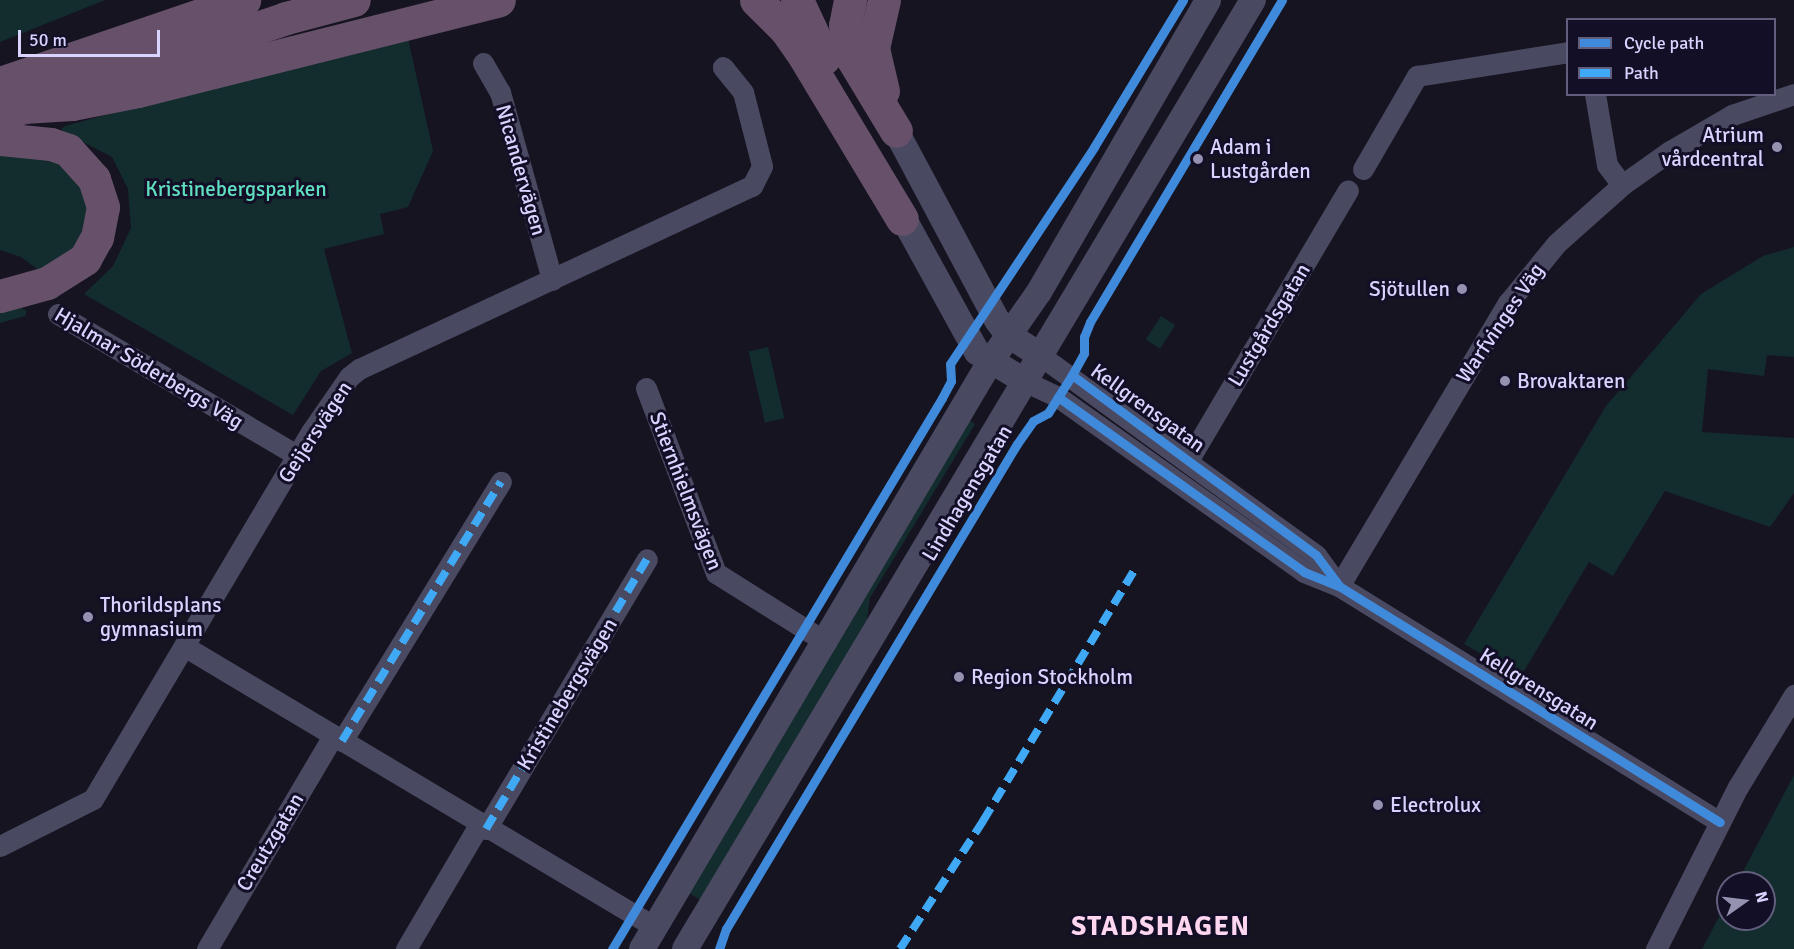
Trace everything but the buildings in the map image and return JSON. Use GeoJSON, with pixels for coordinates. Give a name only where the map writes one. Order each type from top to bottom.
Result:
{"type":"FeatureCollection","features":[{"type":"Feature","properties":{"kind":"highway"},"geometry":{"type":"LineString","coordinates":[[126,37],[187,0]]}},
{"type":"Feature","properties":{"kind":"highway"},"geometry":{"type":"LineString","coordinates":[[0,83],[126,37],[244,0]]}},
{"type":"Feature","properties":{"kind":"highway"},"geometry":{"type":"LineString","coordinates":[[11,111],[286,18],[354,0]]}},
{"type":"Feature","properties":{"kind":"highway"},"geometry":{"type":"LineString","coordinates":[[11,111],[72,104],[138,91],[499,0]]}},
{"type":"Feature","properties":{"kind":"highway"},"geometry":{"type":"LineString","coordinates":[[756,0],[786,30],[804,56],[902,219]]}},
{"type":"Feature","properties":{"kind":"highway"},"geometry":{"type":"LineString","coordinates":[[782,0],[849,45]]}},
{"type":"Feature","properties":{"kind":"highway"},"geometry":{"type":"LineString","coordinates":[[797,0],[876,66],[883,140]]}},
{"type":"Feature","properties":{"kind":"highway"},"geometry":{"type":"LineString","coordinates":[[850,0],[845,25],[849,45],[883,140]]}},
{"type":"Feature","properties":{"kind":"highway"},"geometry":{"type":"LineString","coordinates":[[849,45],[884,0]]}},
{"type":"Feature","properties":{"kind":"highway"},"geometry":{"type":"LineString","coordinates":[[0,139],[51,144],[83,162],[94,179],[103,207],[97,237],[85,259],[47,283],[0,296]]}},
{"type":"Feature","properties":{"kind":"street"},"geometry":{"type":"LineString","coordinates":[[642,949],[990,362],[1007,334],[1039,292],[1208,0]]}},
{"type":"Feature","properties":{"kind":"street","name":"Lindhagensgatan"},"geometry":{"type":"LineString","coordinates":[[687,948],[1253,0]]}},
{"type":"Feature","properties":{"kind":"street"},"geometry":{"type":"LineString","coordinates":[[1363,169],[1417,76],[1566,52]]}},
{"type":"Feature","properties":{"kind":"street","name":"Nicandervägen"},"geometry":{"type":"LineString","coordinates":[[483,63],[500,92],[552,280]]}},
{"type":"Feature","properties":{"kind":"street","name":"Geijersvägen"},"geometry":{"type":"LineString","coordinates":[[0,846],[93,799],[332,399],[359,369],[752,186],[762,166],[743,92],[723,67]]}},
{"type":"Feature","properties":{"kind":"street","name":"Warfvinges Väg"},"geometry":{"type":"LineString","coordinates":[[1339,586],[1508,303],[1557,243],[1622,185],[1716,124],[1794,94]]}},
{"type":"Feature","properties":{"kind":"street"},"geometry":{"type":"LineString","coordinates":[[1595,96],[1607,165],[1622,185]]}},
{"type":"Feature","properties":{"kind":"street","name":"Kellgrensgatan"},"geometry":{"type":"LineString","coordinates":[[883,140],[902,219],[967,337],[990,362],[1058,397],[1304,572],[1339,586],[1720,822]]}},
{"type":"Feature","properties":{"kind":"street","name":"Kellgrensgatan"},"geometry":{"type":"LineString","coordinates":[[883,140],[1007,334],[1188,459],[1256,514],[1316,555],[1339,586]]}},
{"type":"Feature","properties":{"kind":"street"},"geometry":{"type":"LineString","coordinates":[[1113,163],[1143,185]]}},
{"type":"Feature","properties":{"kind":"street","name":"Lustgårdsgatan"},"geometry":{"type":"LineString","coordinates":[[1188,459],[1348,190]]}},
{"type":"Feature","properties":{"kind":"street","name":"Hjalmar Söderbergs Väg"},"geometry":{"type":"LineString","coordinates":[[58,314],[298,456]]}},
{"type":"Feature","properties":{"kind":"street","name":"Stiernhielmsvägen"},"geometry":{"type":"LineString","coordinates":[[646,388],[716,573],[826,642]]}},
{"type":"Feature","properties":{"kind":"street"},"geometry":{"type":"LineString","coordinates":[[337,739],[501,482]]}},
{"type":"Feature","properties":{"kind":"street","name":"Kristinebergsvägen"},"geometry":{"type":"LineString","coordinates":[[406,949],[647,559]]}},
{"type":"Feature","properties":{"kind":"street"},"geometry":{"type":"LineString","coordinates":[[184,646],[687,948]]}},
{"type":"Feature","properties":{"kind":"street"},"geometry":{"type":"LineString","coordinates":[[1656,949],[1720,822],[1794,695]]}},
{"type":"Feature","properties":{"kind":"street","name":"Creutzgatan"},"geometry":{"type":"LineString","coordinates":[[207,949],[337,739]]}},
{"type":"Feature","properties":{"kind":"green space"},"geometry":{"type":"Polygon","coordinates":[[[0,0],[105,0],[0,42],[0,0]]]}},
{"type":"Feature","properties":{"kind":"green space","name":"Kristinebergsparken"},"geometry":{"type":"Polygon","coordinates":[[[407,34],[433,151],[408,207],[380,214],[384,234],[324,249],[352,353],[321,371],[293,415],[84,294],[113,266],[131,228],[128,189],[112,157],[61,129],[65,126],[407,34]]]}},
{"type":"Feature","properties":{"kind":"green space"},"geometry":{"type":"Polygon","coordinates":[[[12,149],[63,164],[88,196],[82,245],[40,271],[21,257],[0,250],[0,150],[12,149]]]}},
{"type":"Feature","properties":{"kind":"green space"},"geometry":{"type":"Polygon","coordinates":[[[1794,247],[1794,357],[1767,355],[1764,376],[1708,369],[1702,432],[1794,438],[1794,493],[1770,527],[1665,491],[1613,576],[1589,562],[1521,676],[1464,644],[1606,406],[1701,294],[1763,256],[1794,247]]]}},
{"type":"Feature","properties":{"kind":"green space"},"geometry":{"type":"Polygon","coordinates":[[[13,304],[27,311],[25,316],[0,323],[0,307],[13,304]]]}},
{"type":"Feature","properties":{"kind":"green space"},"geometry":{"type":"Polygon","coordinates":[[[1161,316],[1175,325],[1160,349],[1146,339],[1161,316]]]}},
{"type":"Feature","properties":{"kind":"green space"},"geometry":{"type":"Polygon","coordinates":[[[768,347],[784,418],[765,423],[749,351],[768,347]]]}},
{"type":"Feature","properties":{"kind":"green space"},"geometry":{"type":"Polygon","coordinates":[[[969,420],[975,424],[870,598],[866,626],[702,901],[687,892],[969,420]]]}},
{"type":"Feature","properties":{"kind":"green space"},"geometry":{"type":"Polygon","coordinates":[[[1794,775],[1794,949],[1702,949],[1716,923],[1716,931],[1776,931],[1776,871],[1743,871],[1794,775]]]}},
{"type":"Feature","properties":{"kind":"marked path"},"geometry":{"type":"LineString","coordinates":[[342,741],[501,482]]}},
{"type":"Feature","properties":{"kind":"marked path"},"geometry":{"type":"LineString","coordinates":[[486,829],[647,559]]}},
{"type":"Feature","properties":{"kind":"marked path"},"geometry":{"type":"LineString","coordinates":[[900,949],[983,821],[1137,566]]}},
{"type":"Feature","properties":{"kind":"cycle path"},"geometry":{"type":"LineString","coordinates":[[612,949],[942,398],[951,381],[950,364],[1094,147],[1183,0]]}},
{"type":"Feature","properties":{"kind":"cycle path"},"geometry":{"type":"LineString","coordinates":[[719,949],[726,929],[1017,444],[1033,421],[1048,413],[1072,375],[1084,353],[1084,337],[1090,322],[1282,0]]}},
{"type":"Feature","properties":{"kind":"cycle path"},"geometry":{"type":"LineString","coordinates":[[1072,375],[1316,555],[1339,586]]}},
{"type":"Feature","properties":{"kind":"cycle path"},"geometry":{"type":"LineString","coordinates":[[1058,397],[1304,572],[1339,586],[1720,822]]}},
{"type":"Feature","properties":{"kind":"place","name":"Atrium vårdcentral"},"geometry":{"type":"Point","coordinates":[1777,147]}},
{"type":"Feature","properties":{"kind":"place","name":"Adam i Lustgården"},"geometry":{"type":"Point","coordinates":[1198,159]}},
{"type":"Feature","properties":{"kind":"place","name":"Sjötullen"},"geometry":{"type":"Point","coordinates":[1462,289]}},
{"type":"Feature","properties":{"kind":"place","name":"Brovaktaren"},"geometry":{"type":"Point","coordinates":[1505,381]}},
{"type":"Feature","properties":{"kind":"place","name":"Thorildsplans gymnasium"},"geometry":{"type":"Point","coordinates":[88,617]}},
{"type":"Feature","properties":{"kind":"place","name":"Region Stockholm"},"geometry":{"type":"Point","coordinates":[959,677]}},
{"type":"Feature","properties":{"kind":"place","name":"Electrolux"},"geometry":{"type":"Point","coordinates":[1378,805]}},
{"type":"Feature","properties":{"kind":"district","name":"STADSHAGEN"},"geometry":{"type":"Point","coordinates":[1161,927]}}]}
